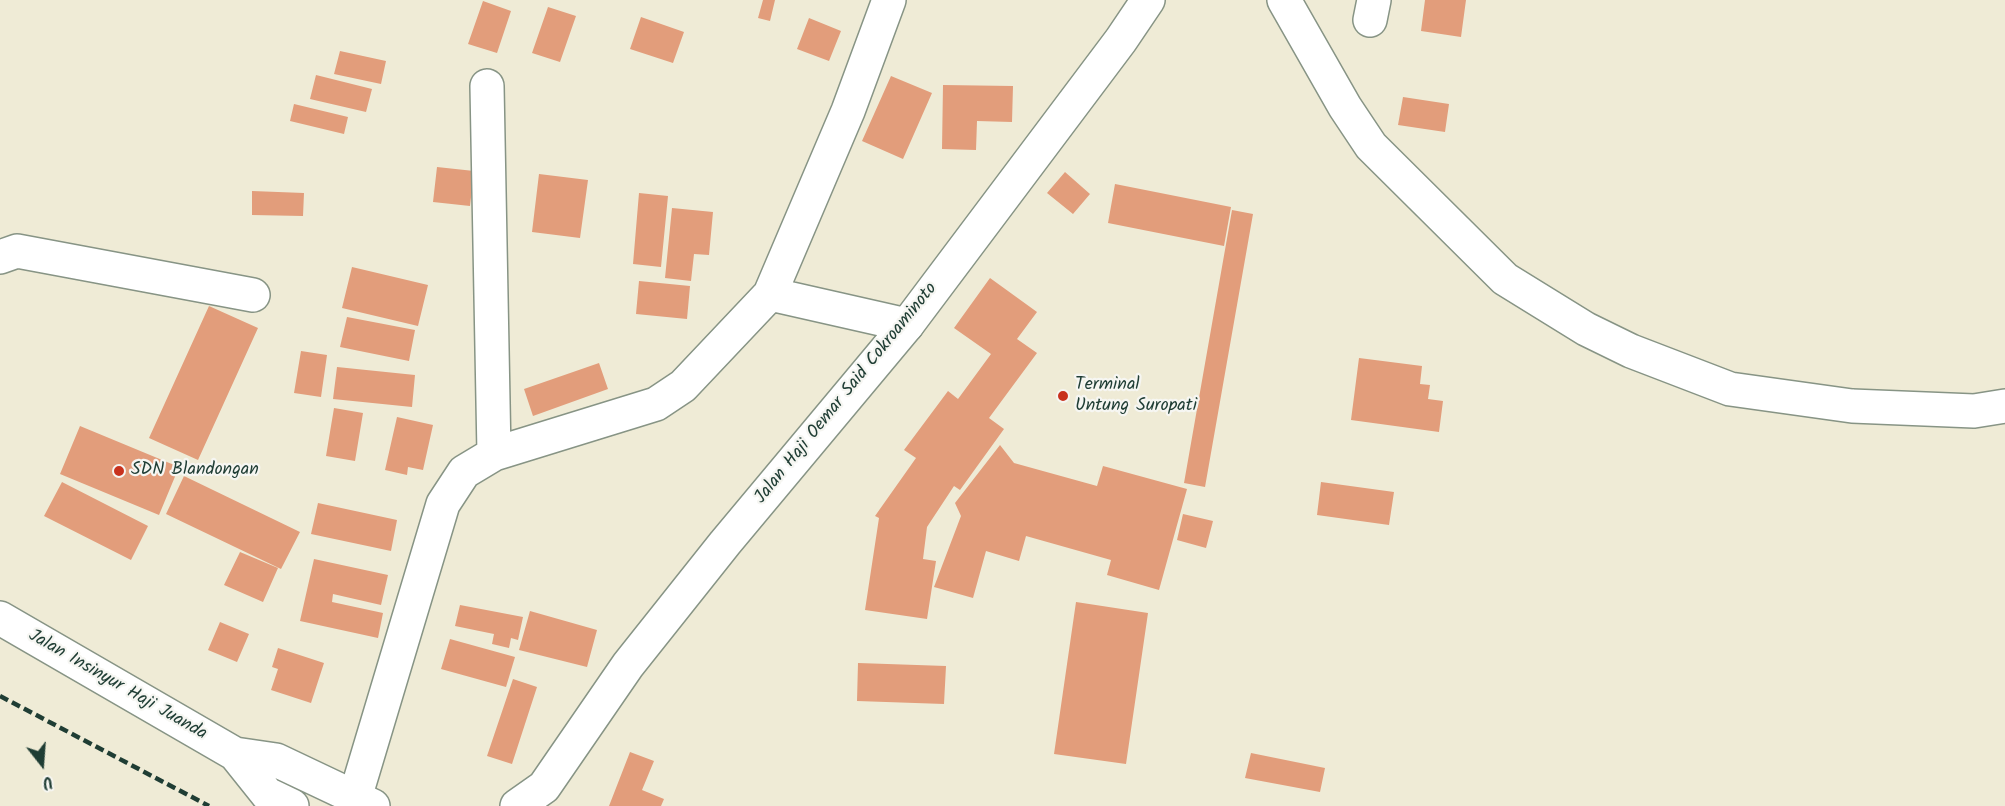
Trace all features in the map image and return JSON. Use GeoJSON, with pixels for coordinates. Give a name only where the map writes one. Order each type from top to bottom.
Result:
{"type":"FeatureCollection","features":[{"type":"Feature","properties":{"kind":"main road"},"geometry":{"type":"LineString","coordinates":[[365,799],[443,504],[464,472],[494,454],[656,404],[683,386],[770,294],[848,111],[889,0]]}},
{"type":"Feature","properties":{"kind":"main road","name":"Jalan Haji Oemar Said Cokroaminoto"},"geometry":{"type":"LineString","coordinates":[[542,796],[628,665],[732,534],[907,325],[1121,40],[1148,0]]}},
{"type":"Feature","properties":{"kind":"main road"},"geometry":{"type":"LineString","coordinates":[[1284,0],[1345,107],[1371,146],[1506,279],[1586,329],[1631,351],[1730,389],[1852,406],[1974,411],[2005,406]]}},
{"type":"Feature","properties":{"kind":"main road"},"geometry":{"type":"LineString","coordinates":[[487,86],[494,454]]}},
{"type":"Feature","properties":{"kind":"main road"},"geometry":{"type":"LineString","coordinates":[[0,257],[17,251],[253,295]]}},
{"type":"Feature","properties":{"kind":"main road"},"geometry":{"type":"LineString","coordinates":[[770,294],[907,325]]}},
{"type":"Feature","properties":{"kind":"main road","name":"Jalan Insinyur Haji Juanda"},"geometry":{"type":"LineString","coordinates":[[0,618],[235,754],[267,794],[292,806]]}},
{"type":"Feature","properties":{"kind":"main road","name":"Jalan Insinyur Haji Juanda"},"geometry":{"type":"LineString","coordinates":[[235,754],[276,760],[365,799]]}},
{"type":"Feature","properties":{"kind":"main road"},"geometry":{"type":"LineString","coordinates":[[517,806],[542,796]]}},
{"type":"Feature","properties":{"kind":"building"},"geometry":{"type":"Polygon","coordinates":[[[763,0],[775,0],[770,21],[758,18],[763,0]]]}},
{"type":"Feature","properties":{"kind":"building"},"geometry":{"type":"Polygon","coordinates":[[[1425,0],[1466,0],[1461,37],[1421,31],[1425,0]]]}},
{"type":"Feature","properties":{"kind":"building"},"geometry":{"type":"Polygon","coordinates":[[[483,1],[511,11],[497,53],[468,44],[483,1]]]}},
{"type":"Feature","properties":{"kind":"building"},"geometry":{"type":"Polygon","coordinates":[[[548,7],[576,16],[560,62],[532,53],[548,7]]]}},
{"type":"Feature","properties":{"kind":"building"},"geometry":{"type":"Polygon","coordinates":[[[641,17],[684,32],[673,63],[630,49],[641,17]]]}},
{"type":"Feature","properties":{"kind":"building"},"geometry":{"type":"Polygon","coordinates":[[[809,18],[841,31],[829,61],[797,49],[809,18]]]}},
{"type":"Feature","properties":{"kind":"building"},"geometry":{"type":"Polygon","coordinates":[[[340,51],[386,61],[381,84],[334,74],[340,51]]]}},
{"type":"Feature","properties":{"kind":"building"},"geometry":{"type":"Polygon","coordinates":[[[316,75],[372,89],[366,112],[310,99],[316,75]]]}},
{"type":"Feature","properties":{"kind":"building"},"geometry":{"type":"Polygon","coordinates":[[[891,76],[932,93],[903,159],[862,141],[891,76]]]}},
{"type":"Feature","properties":{"kind":"building"},"geometry":{"type":"Polygon","coordinates":[[[943,85],[1013,86],[1012,122],[977,121],[976,150],[942,149],[943,85]]]}},
{"type":"Feature","properties":{"kind":"building"},"geometry":{"type":"Polygon","coordinates":[[[1403,97],[1449,104],[1445,132],[1398,125],[1403,97]]]}},
{"type":"Feature","properties":{"kind":"building"},"geometry":{"type":"Polygon","coordinates":[[[294,104],[348,117],[344,134],[290,121],[294,104]]]}},
{"type":"Feature","properties":{"kind":"building"},"geometry":{"type":"Polygon","coordinates":[[[437,167],[474,171],[470,206],[433,202],[437,167]]]}},
{"type":"Feature","properties":{"kind":"building"},"geometry":{"type":"Polygon","coordinates":[[[1065,172],[1090,194],[1073,214],[1047,193],[1065,172]]]}},
{"type":"Feature","properties":{"kind":"building"},"geometry":{"type":"Polygon","coordinates":[[[539,174],[588,180],[580,238],[532,232],[539,174]]]}},
{"type":"Feature","properties":{"kind":"building"},"geometry":{"type":"Polygon","coordinates":[[[1115,184],[1231,207],[1224,246],[1108,223],[1115,184]]]}},
{"type":"Feature","properties":{"kind":"building"},"geometry":{"type":"Polygon","coordinates":[[[252,191],[304,193],[303,216],[252,215],[252,191]]]}},
{"type":"Feature","properties":{"kind":"building"},"geometry":{"type":"Polygon","coordinates":[[[639,193],[668,196],[661,267],[633,264],[639,193]]]}},
{"type":"Feature","properties":{"kind":"building"},"geometry":{"type":"Polygon","coordinates":[[[672,208],[713,212],[709,255],[694,254],[691,281],[665,278],[672,208]]]}},
{"type":"Feature","properties":{"kind":"building"},"geometry":{"type":"Polygon","coordinates":[[[1232,210],[1253,214],[1205,487],[1184,483],[1232,210]]]}},
{"type":"Feature","properties":{"kind":"building"},"geometry":{"type":"Polygon","coordinates":[[[352,267],[428,285],[418,326],[342,308],[352,267]]]}},
{"type":"Feature","properties":{"kind":"building"},"geometry":{"type":"Polygon","coordinates":[[[990,278],[1037,312],[1017,339],[1037,353],[989,418],[1004,429],[960,490],[954,486],[927,527],[923,559],[936,561],[927,619],[865,610],[879,518],[875,516],[916,458],[904,450],[948,391],[958,399],[991,354],[954,328],[990,278]]]}},
{"type":"Feature","properties":{"kind":"building"},"geometry":{"type":"Polygon","coordinates":[[[639,281],[690,286],[687,319],[636,314],[639,281]]]}},
{"type":"Feature","properties":{"kind":"building"},"geometry":{"type":"Polygon","coordinates":[[[209,306],[258,328],[198,460],[149,438],[209,306]]]}},
{"type":"Feature","properties":{"kind":"building"},"geometry":{"type":"Polygon","coordinates":[[[347,317],[415,330],[409,361],[340,347],[347,317]]]}},
{"type":"Feature","properties":{"kind":"building"},"geometry":{"type":"Polygon","coordinates":[[[301,351],[327,355],[321,397],[294,393],[301,351]]]}},
{"type":"Feature","properties":{"kind":"building"},"geometry":{"type":"Polygon","coordinates":[[[1359,358],[1422,366],[1420,384],[1430,385],[1428,399],[1443,401],[1439,432],[1351,420],[1359,358]]]}},
{"type":"Feature","properties":{"kind":"building"},"geometry":{"type":"Polygon","coordinates":[[[599,363],[608,389],[533,416],[524,389],[599,363]]]}},
{"type":"Feature","properties":{"kind":"building"},"geometry":{"type":"Polygon","coordinates":[[[337,367],[415,375],[412,407],[333,399],[337,367]]]}},
{"type":"Feature","properties":{"kind":"building"},"geometry":{"type":"Polygon","coordinates":[[[334,408],[363,413],[355,461],[326,456],[334,408]]]}},
{"type":"Feature","properties":{"kind":"building"},"geometry":{"type":"Polygon","coordinates":[[[397,417],[433,425],[423,470],[408,467],[407,475],[385,470],[397,417]]]}},
{"type":"Feature","properties":{"kind":"building","name":"SDN Blandongan"},"geometry":{"type":"Polygon","coordinates":[[[80,426],[179,467],[159,515],[60,474],[80,426]]]}},
{"type":"Feature","properties":{"kind":"building"},"geometry":{"type":"Polygon","coordinates":[[[1000,445],[1014,463],[1097,486],[1103,466],[1187,489],[1159,590],[1107,575],[1111,560],[1026,536],[1019,561],[986,551],[973,598],[934,587],[961,516],[955,503],[1000,445]]]}},
{"type":"Feature","properties":{"kind":"building","name":"SDN Blandongan"},"geometry":{"type":"Polygon","coordinates":[[[184,476],[300,532],[281,569],[166,514],[184,476]]]}},
{"type":"Feature","properties":{"kind":"building","name":"SDN Blandongan"},"geometry":{"type":"Polygon","coordinates":[[[62,482],[148,526],[131,560],[44,516],[62,482]]]}},
{"type":"Feature","properties":{"kind":"building"},"geometry":{"type":"Polygon","coordinates":[[[1321,482],[1394,492],[1389,525],[1317,515],[1321,482]]]}},
{"type":"Feature","properties":{"kind":"building"},"geometry":{"type":"Polygon","coordinates":[[[318,503],[397,520],[391,551],[311,534],[318,503]]]}},
{"type":"Feature","properties":{"kind":"building"},"geometry":{"type":"Polygon","coordinates":[[[1183,514],[1213,521],[1206,548],[1177,540],[1183,514]]]}},
{"type":"Feature","properties":{"kind":"building"},"geometry":{"type":"Polygon","coordinates":[[[240,552],[278,568],[263,602],[224,585],[240,552]]]}},
{"type":"Feature","properties":{"kind":"building"},"geometry":{"type":"Polygon","coordinates":[[[314,559],[388,575],[381,605],[333,594],[332,602],[383,613],[378,638],[300,621],[314,559]]]}},
{"type":"Feature","properties":{"kind":"building"},"geometry":{"type":"Polygon","coordinates":[[[1076,602],[1148,613],[1126,764],[1054,754],[1076,602]]]}},
{"type":"Feature","properties":{"kind":"building"},"geometry":{"type":"Polygon","coordinates":[[[460,605],[523,617],[518,640],[511,638],[509,648],[492,644],[494,634],[455,626],[460,605]]]}},
{"type":"Feature","properties":{"kind":"building"},"geometry":{"type":"Polygon","coordinates":[[[530,611],[597,630],[587,667],[519,650],[530,611]]]}},
{"type":"Feature","properties":{"kind":"building"},"geometry":{"type":"Polygon","coordinates":[[[220,622],[249,634],[237,662],[208,650],[220,622]]]}},
{"type":"Feature","properties":{"kind":"building"},"geometry":{"type":"Polygon","coordinates":[[[450,639],[515,657],[506,687],[441,669],[450,639]]]}},
{"type":"Feature","properties":{"kind":"building"},"geometry":{"type":"Polygon","coordinates":[[[278,648],[324,663],[311,703],[271,690],[278,669],[272,667],[278,648]]]}},
{"type":"Feature","properties":{"kind":"building"},"geometry":{"type":"Polygon","coordinates":[[[858,663],[946,666],[944,704],[857,701],[858,663]]]}},
{"type":"Feature","properties":{"kind":"building"},"geometry":{"type":"Polygon","coordinates":[[[513,679],[537,687],[512,764],[487,756],[513,679]]]}},
{"type":"Feature","properties":{"kind":"building"},"geometry":{"type":"Polygon","coordinates":[[[630,752],[654,761],[642,790],[664,799],[661,806],[609,806],[630,752]]]}},
{"type":"Feature","properties":{"kind":"building"},"geometry":{"type":"Polygon","coordinates":[[[1251,753],[1325,768],[1320,792],[1245,778],[1251,753]]]}},
{"type":"Feature","properties":{"kind":"railway"},"geometry":{"type":"LineString","coordinates":[[0,696],[209,806]]}},
{"type":"Feature","properties":{"kind":"place","name":"Terminal Untung Suropati"},"geometry":{"type":"Point","coordinates":[1063,396]}},
{"type":"Feature","properties":{"kind":"place","name":"SDN Blandongan"},"geometry":{"type":"Point","coordinates":[119,471]}}]}
